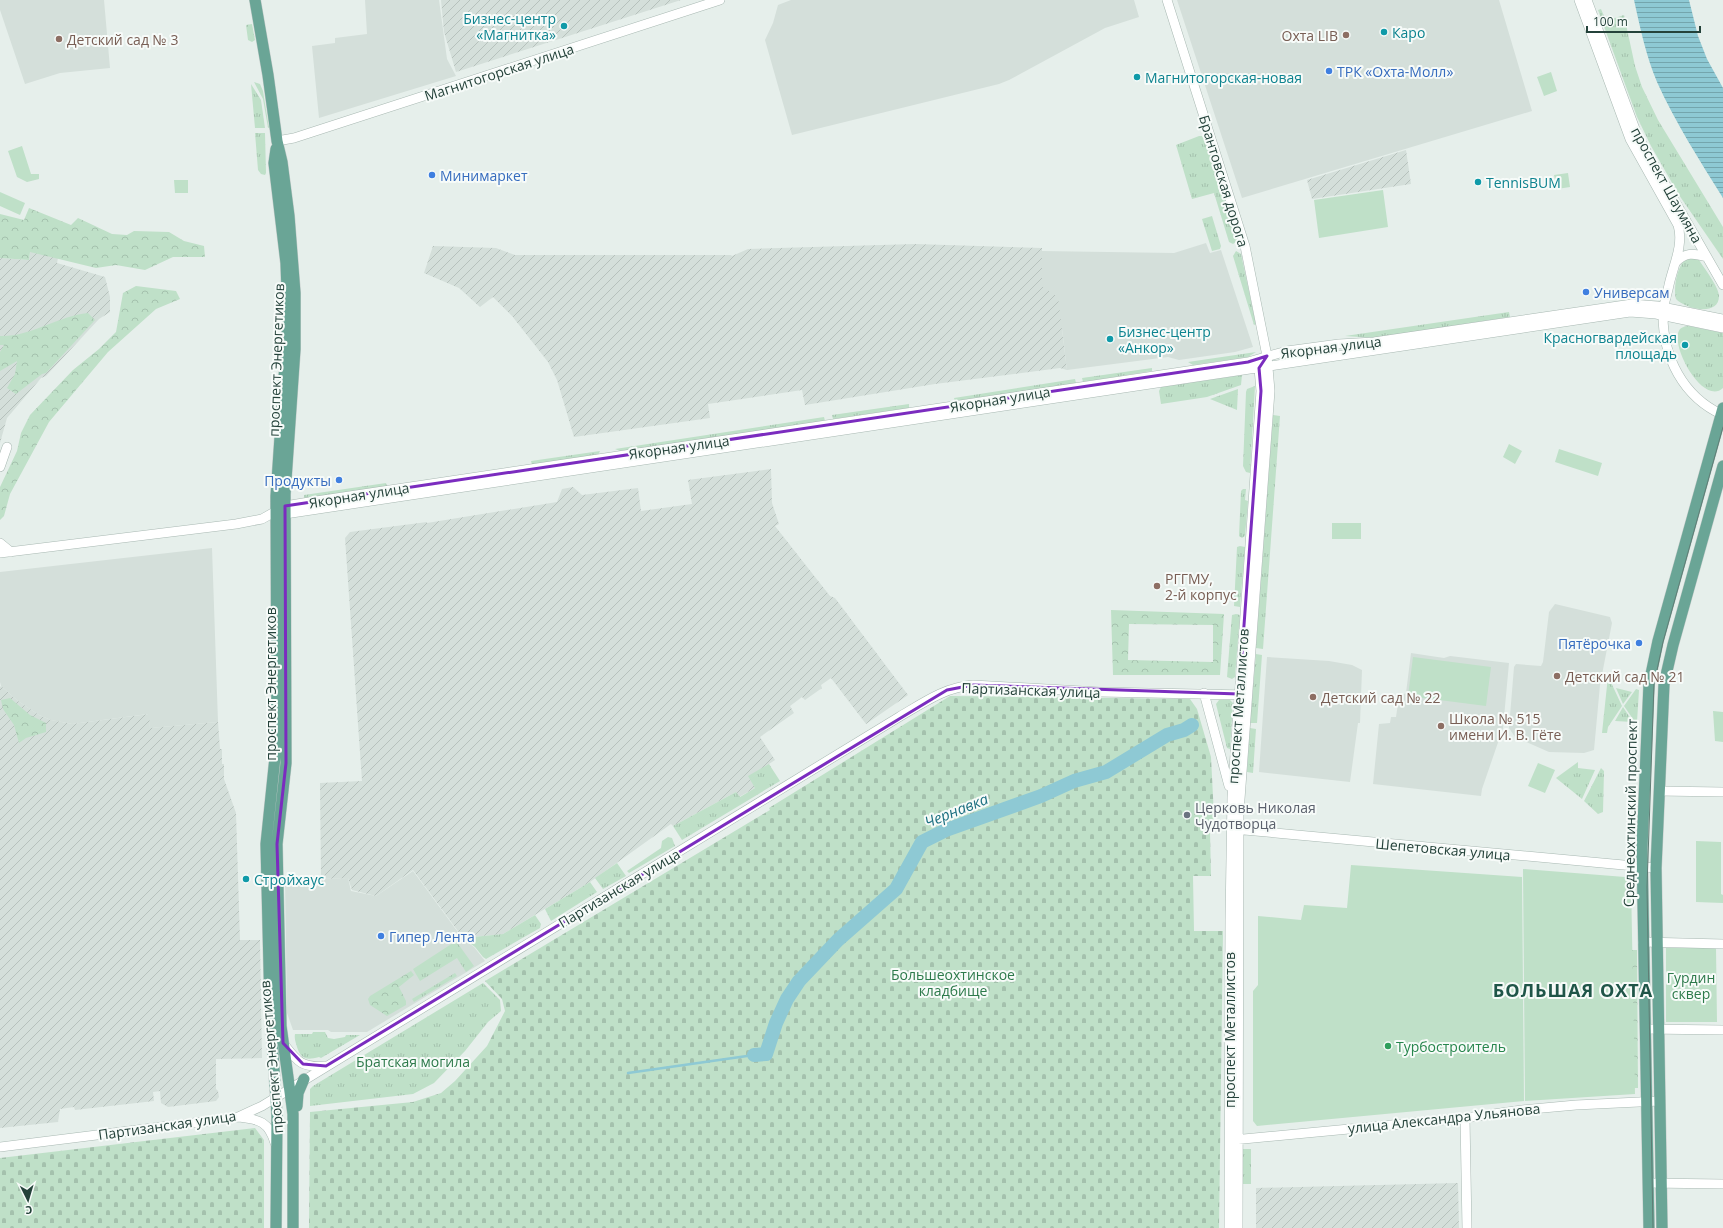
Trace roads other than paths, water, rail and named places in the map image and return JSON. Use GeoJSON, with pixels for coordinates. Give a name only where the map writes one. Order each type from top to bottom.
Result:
{"type":"FeatureCollection","features":[{"type":"Feature","properties":{"kind":"main road","name":"проспект Энергетиков"},"geometry":{"type":"LineString","coordinates":[[255,0],[271,94],[277,141],[274,163],[286,263],[288,319],[277,489],[282,511],[286,762],[277,844],[280,987],[283,1043],[290,1090],[293,1142],[294,1228]]}},
{"type":"Feature","properties":{"kind":"main road","name":"Среднеохтинский проспект"},"geometry":{"type":"LineString","coordinates":[[1648,1228],[1642,868],[1649,684],[1658,641],[1722,412]]}},
{"type":"Feature","properties":{"kind":"main road","name":"Среднеохтинский проспект"},"geometry":{"type":"LineString","coordinates":[[1662,1228],[1656,868],[1658,791],[1664,684],[1666,672],[1723,466]]}},
{"type":"Feature","properties":{"kind":"main road","name":"проспект Энергетиков"},"geometry":{"type":"LineString","coordinates":[[276,1228],[277,1115],[270,1009],[266,844],[277,738],[282,511]]}},
{"type":"Feature","properties":{"kind":"main road"},"geometry":{"type":"LineString","coordinates":[[293,1142],[297,1133],[296,1098],[304,1079]]}},
{"type":"Feature","properties":{"kind":"street","name":"Магнитогорская улица"},"geometry":{"type":"LineString","coordinates":[[277,141],[294,138],[720,0]]}},
{"type":"Feature","properties":{"kind":"street","name":"Брантовская дорога"},"geometry":{"type":"LineString","coordinates":[[1168,0],[1245,246],[1269,366]]}},
{"type":"Feature","properties":{"kind":"street","name":"проспект Шаумяна"},"geometry":{"type":"LineString","coordinates":[[1578,0],[1630,139],[1678,225],[1681,239],[1674,264]]}},
{"type":"Feature","properties":{"kind":"street","name":"проспект Шаумяна"},"geometry":{"type":"LineString","coordinates":[[1587,0],[1638,137],[1707,257]]}},
{"type":"Feature","properties":{"kind":"street"},"geometry":{"type":"LineString","coordinates":[[1722,412],[1700,400],[1679,378],[1672,365],[1668,351],[1664,311],[1674,264],[1686,254],[1692,253],[1707,257],[1723,284]]}},
{"type":"Feature","properties":{"kind":"street","name":"Якорная улица"},"geometry":{"type":"LineString","coordinates":[[0,553],[236,524],[262,519],[282,511],[1248,362],[1267,356],[1339,344],[1374,342],[1632,304],[1664,311],[1723,328]]}},
{"type":"Feature","properties":{"kind":"street","name":"Якорная улица"},"geometry":{"type":"LineString","coordinates":[[282,511],[1259,368],[1630,312],[1664,311],[1723,319]]}},
{"type":"Feature","properties":{"kind":"street"},"geometry":{"type":"LineString","coordinates":[[1259,368],[1267,356]]}},
{"type":"Feature","properties":{"kind":"street","name":"проспект Металлистов"},"geometry":{"type":"LineString","coordinates":[[1235,830],[1232,797],[1243,695],[1270,391],[1269,366]]}},
{"type":"Feature","properties":{"kind":"street","name":"проспект Металлистов"},"geometry":{"type":"LineString","coordinates":[[1229,1228],[1233,1140],[1235,830],[1260,391],[1259,368]]}},
{"type":"Feature","properties":{"kind":"street"},"geometry":{"type":"LineString","coordinates":[[0,467],[7,447]]}},
{"type":"Feature","properties":{"kind":"street"},"geometry":{"type":"LineString","coordinates":[[0,543],[11,552]]}},
{"type":"Feature","properties":{"kind":"street","name":"Партизанская улица"},"geometry":{"type":"LineString","coordinates":[[0,1147],[238,1117],[290,1090],[304,1079],[892,721],[947,690],[973,685],[1100,692],[1243,695]]}},
{"type":"Feature","properties":{"kind":"street"},"geometry":{"type":"LineString","coordinates":[[1204,693],[1232,797]]}},
{"type":"Feature","properties":{"kind":"street"},"geometry":{"type":"LineString","coordinates":[[1658,791],[1723,792]]}},
{"type":"Feature","properties":{"kind":"street","name":"Шепетовская улица"},"geometry":{"type":"LineString","coordinates":[[1235,830],[1642,868],[1656,868]]}},
{"type":"Feature","properties":{"kind":"street"},"geometry":{"type":"LineString","coordinates":[[1643,942],[1723,944]]}},
{"type":"Feature","properties":{"kind":"street"},"geometry":{"type":"LineString","coordinates":[[1645,1029],[1723,1030]]}},
{"type":"Feature","properties":{"kind":"street"},"geometry":{"type":"LineString","coordinates":[[283,1043],[296,1059],[303,1064],[308,1066],[326,1066]]}},
{"type":"Feature","properties":{"kind":"street","name":"улица Александра Ульянова"},"geometry":{"type":"LineString","coordinates":[[1233,1140],[1465,1118],[1522,1110],[1606,1102],[1660,1101]]}},
{"type":"Feature","properties":{"kind":"street"},"geometry":{"type":"LineString","coordinates":[[238,1117],[249,1118],[264,1123],[270,1129],[276,1148]]}},
{"type":"Feature","properties":{"kind":"street"},"geometry":{"type":"LineString","coordinates":[[1465,1118],[1467,1228]]}},
{"type":"Feature","properties":{"kind":"street","name":"проспект Металлистов"},"geometry":{"type":"LineString","coordinates":[[1233,1140],[1238,1228]]}},
{"type":"Feature","properties":{"kind":"street"},"geometry":{"type":"LineString","coordinates":[[1648,1183],[1723,1184]]}},
{"type":"Feature","properties":{"kind":"water"},"geometry":{"type":"Polygon","coordinates":[[[1634,0],[1689,0],[1698,36],[1707,59],[1723,88],[1723,198],[1680,127],[1657,82],[1646,52],[1634,0]]]}},
{"type":"Feature","properties":{"kind":"waterway","name":"Чернавка"},"geometry":{"type":"LineString","coordinates":[[754,1055],[766,1054],[776,1023],[787,999],[799,981],[838,940],[896,889],[922,842],[946,830],[1041,796],[1074,781],[1106,772],[1167,735],[1184,730],[1192,725]]}},
{"type":"Feature","properties":{"kind":"waterway"},"geometry":{"type":"LineString","coordinates":[[628,1073],[747,1056]]}},
{"type":"Feature","properties":{"kind":"tram line"},"geometry":{"type":"LineString","coordinates":[[1653,1228],[1647,887],[1654,684],[1663,642],[1723,427]]}},
{"type":"Feature","properties":{"kind":"place","name":"Бизнес-центр «Магнитка»"},"geometry":{"type":"Point","coordinates":[564,26]}},
{"type":"Feature","properties":{"kind":"place","name":"Каро"},"geometry":{"type":"Point","coordinates":[1384,32]}},
{"type":"Feature","properties":{"kind":"place","name":"Охта LIB"},"geometry":{"type":"Point","coordinates":[1346,35]}},
{"type":"Feature","properties":{"kind":"place","name":"Детский сад № 3"},"geometry":{"type":"Point","coordinates":[59,39]}},
{"type":"Feature","properties":{"kind":"place","name":"ТРК «Охта-Молл»"},"geometry":{"type":"Point","coordinates":[1329,71]}},
{"type":"Feature","properties":{"kind":"place","name":"Магнитогорская-новая"},"geometry":{"type":"Point","coordinates":[1137,77]}},
{"type":"Feature","properties":{"kind":"place","name":"Минимаркет"},"geometry":{"type":"Point","coordinates":[432,175]}},
{"type":"Feature","properties":{"kind":"place","name":"TennisBUM"},"geometry":{"type":"Point","coordinates":[1478,182]}},
{"type":"Feature","properties":{"kind":"place","name":"Универсам"},"geometry":{"type":"Point","coordinates":[1586,292]}},
{"type":"Feature","properties":{"kind":"place","name":"Бизнес-центр «Анкор»"},"geometry":{"type":"Point","coordinates":[1110,339]}},
{"type":"Feature","properties":{"kind":"place","name":"Красногвардейская площадь"},"geometry":{"type":"Point","coordinates":[1685,345]}},
{"type":"Feature","properties":{"kind":"place","name":"Продукты"},"geometry":{"type":"Point","coordinates":[339,480]}},
{"type":"Feature","properties":{"kind":"place","name":"РГГМУ, 2-й корпус"},"geometry":{"type":"Point","coordinates":[1157,586]}},
{"type":"Feature","properties":{"kind":"place","name":"Пятёрочка"},"geometry":{"type":"Point","coordinates":[1639,643]}},
{"type":"Feature","properties":{"kind":"place","name":"Детский сад № 21"},"geometry":{"type":"Point","coordinates":[1557,676]}},
{"type":"Feature","properties":{"kind":"place","name":"Детский сад № 22"},"geometry":{"type":"Point","coordinates":[1313,697]}},
{"type":"Feature","properties":{"kind":"place","name":"Школа № 515 имени И. В. Гёте"},"geometry":{"type":"Point","coordinates":[1441,726]}},
{"type":"Feature","properties":{"kind":"place","name":"Церковь Николая Чудотворца"},"geometry":{"type":"Point","coordinates":[1187,815]}},
{"type":"Feature","properties":{"kind":"place","name":"Стройхаус"},"geometry":{"type":"Point","coordinates":[246,879]}},
{"type":"Feature","properties":{"kind":"place","name":"Гипер Лента"},"geometry":{"type":"Point","coordinates":[381,936]}},
{"type":"Feature","properties":{"kind":"place","name":"Турбостроитель"},"geometry":{"type":"Point","coordinates":[1388,1046]}},
{"type":"Feature","properties":{"kind":"district","name":"БОЛЬШАЯ ОХТА"},"geometry":{"type":"Point","coordinates":[1573,990]}},
{"type":"Feature","properties":{"kind":"park label","name":"Большеохтинское кладбище"},"geometry":{"type":"Point","coordinates":[953,982]}},
{"type":"Feature","properties":{"kind":"park label","name":"Гурдин сквер"},"geometry":{"type":"Point","coordinates":[1691,986]}},
{"type":"Feature","properties":{"kind":"park label","name":"Братская могила"},"geometry":{"type":"Point","coordinates":[413,1061]}}]}
